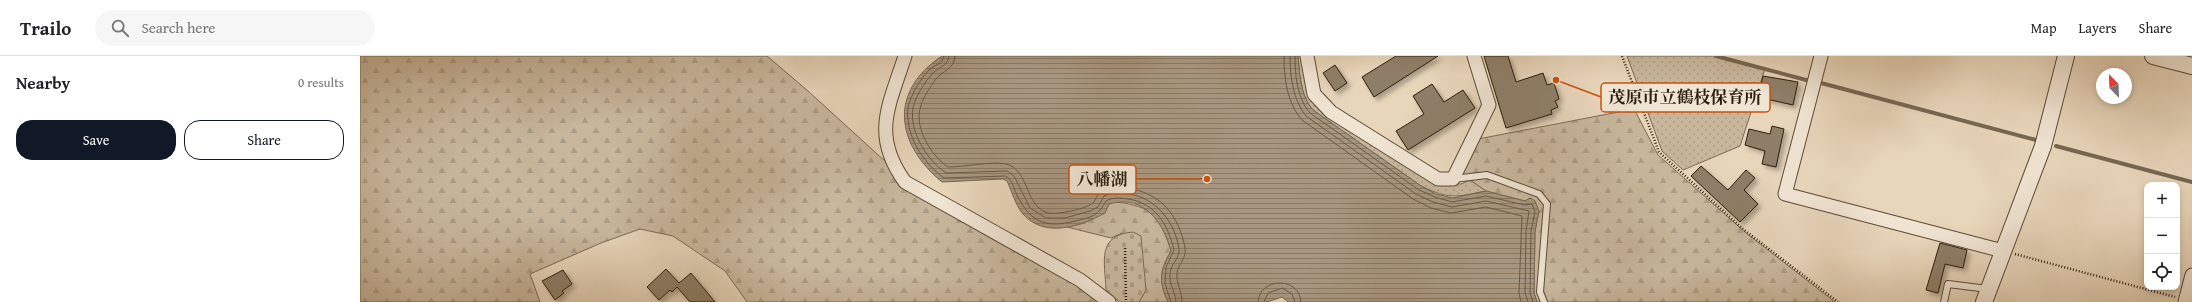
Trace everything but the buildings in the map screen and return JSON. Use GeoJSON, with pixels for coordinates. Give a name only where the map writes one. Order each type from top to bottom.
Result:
{"type":"FeatureCollection","features":[{"type":"Feature","properties":{"kind":"street"},"geometry":{"type":"LineString","coordinates":[[905,56],[888,109],[885,130],[889,155],[905,182],[1080,280],[1109,302]]}},
{"type":"Feature","properties":{"kind":"street"},"geometry":{"type":"LineString","coordinates":[[1307,56],[1314,94],[1331,112],[1438,179],[1453,180],[1489,105],[1474,56]]}},
{"type":"Feature","properties":{"kind":"street"},"geometry":{"type":"LineString","coordinates":[[1821,56],[1785,194],[2003,251]]}},
{"type":"Feature","properties":{"kind":"street"},"geometry":{"type":"LineString","coordinates":[[1987,296],[2043,146],[2066,56]]}},
{"type":"Feature","properties":{"kind":"street"},"geometry":{"type":"LineString","coordinates":[[2153,56],[2192,66]]}},
{"type":"Feature","properties":{"kind":"street"},"geometry":{"type":"LineString","coordinates":[[2185,301],[2192,275]]}},
{"type":"Feature","properties":{"kind":"lane"},"geometry":{"type":"LineString","coordinates":[[1453,180],[1487,175],[1539,194],[1544,198],[1547,211],[1543,233],[1540,292],[1544,302]]}},
{"type":"Feature","properties":{"kind":"lane"},"geometry":{"type":"LineString","coordinates":[[1944,302],[1948,284],[1987,296]]}},
{"type":"Feature","properties":{"kind":"path"},"geometry":{"type":"LineString","coordinates":[[1622,56],[1659,152],[1743,229],[1838,302]]}},
{"type":"Feature","properties":{"kind":"path"},"geometry":{"type":"LineString","coordinates":[[1126,248],[1126,302]]}},
{"type":"Feature","properties":{"kind":"path"},"geometry":{"type":"LineString","coordinates":[[2003,251],[2185,301]]}},
{"type":"Feature","properties":{"kind":"green space"},"geometry":{"type":"Polygon","coordinates":[[[360,56],[767,56],[887,163],[901,185],[1041,262],[1102,302],[747,302],[725,271],[673,236],[640,229],[601,243],[530,274],[540,302],[360,302],[360,56]]]}},
{"type":"Feature","properties":{"kind":"green space"},"geometry":{"type":"Polygon","coordinates":[[[1298,56],[1305,56],[1309,93],[1434,182],[1461,184],[1470,180],[1486,191],[1453,196],[1439,194],[1421,186],[1313,110],[1305,98],[1303,91],[1298,56]]]}},
{"type":"Feature","properties":{"kind":"green space"},"geometry":{"type":"Polygon","coordinates":[[[1627,56],[1716,56],[1765,69],[1740,146],[1683,170],[1662,151],[1627,56]]]}},
{"type":"Feature","properties":{"kind":"green space"},"geometry":{"type":"Polygon","coordinates":[[[1634,109],[1658,155],[1746,233],[1835,302],[1537,302],[1534,293],[1535,231],[1539,211],[1530,199],[1525,201],[1486,191],[1460,173],[1478,139],[1634,109]]]}},
{"type":"Feature","properties":{"kind":"green space"},"geometry":{"type":"Polygon","coordinates":[[[1116,202],[1147,210],[1159,222],[1171,251],[1162,270],[1163,288],[1168,302],[1139,302],[1146,290],[1122,233],[1111,238],[1067,227],[1085,223],[1109,203],[1116,202]]]}},
{"type":"Feature","properties":{"kind":"green space"},"geometry":{"type":"Polygon","coordinates":[[[1133,232],[1141,236],[1146,290],[1139,302],[1119,302],[1106,290],[1104,260],[1105,252],[1108,244],[1113,238],[1121,234],[1133,232]]]}},
{"type":"Feature","properties":{"kind":"water"},"geometry":{"type":"Polygon","coordinates":[[[942,56],[1298,56],[1303,91],[1305,98],[1313,110],[1421,186],[1436,194],[1453,198],[1486,191],[1525,201],[1530,198],[1535,201],[1539,211],[1535,231],[1534,293],[1537,302],[1288,302],[1282,297],[1267,302],[1168,302],[1163,288],[1162,276],[1164,265],[1171,251],[1163,230],[1150,213],[1142,207],[1132,203],[1121,202],[1109,204],[1105,213],[1095,218],[1074,226],[1052,228],[1032,222],[1023,214],[1016,203],[1007,181],[1003,179],[942,182],[927,167],[915,151],[908,135],[904,118],[906,102],[913,86],[925,70],[942,56]]]}},
{"type":"Feature","properties":{"kind":"waterway"},"geometry":{"type":"LineString","coordinates":[[1716,56],[1810,81]]}},
{"type":"Feature","properties":{"kind":"waterway"},"geometry":{"type":"LineString","coordinates":[[1821,83],[2036,140]]}},
{"type":"Feature","properties":{"kind":"waterway"},"geometry":{"type":"LineString","coordinates":[[2056,146],[2192,182]]}},
{"type":"Feature","properties":{"kind":"place","name":"茂原市立鶴枝保育所"},"geometry":{"type":"Point","coordinates":[1556,80]}},
{"type":"Feature","properties":{"kind":"place","name":"八幡湖"},"geometry":{"type":"Point","coordinates":[1207,179]}}]}
